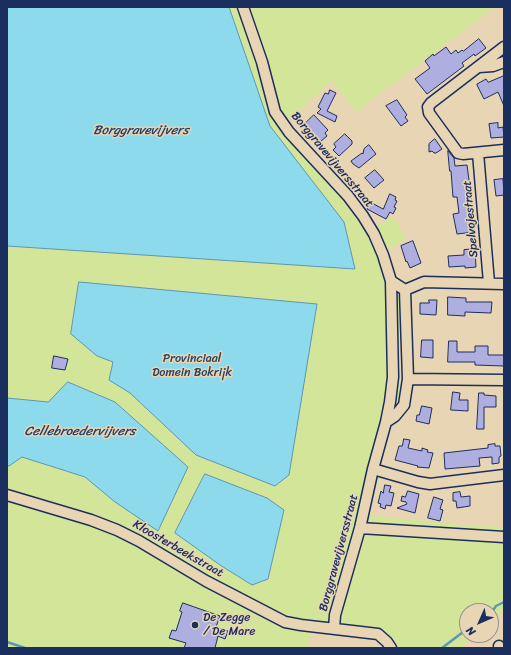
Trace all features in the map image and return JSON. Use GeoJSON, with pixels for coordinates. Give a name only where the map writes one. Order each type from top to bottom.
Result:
{"type":"FeatureCollection","features":[{"type":"Feature","properties":{"kind":"street","name":"Borggravevijversstraat"},"geometry":{"type":"LineString","coordinates":[[243,7],[259,55],[275,112],[289,132],[348,196],[363,216],[374,234],[383,254],[391,281],[393,377],[390,402],[360,528],[335,615],[334,629],[378,634],[391,648]]}},
{"type":"Feature","properties":{"kind":"street"},"geometry":{"type":"LineString","coordinates":[[504,47],[431,103],[428,108],[429,113],[458,153],[463,154],[504,150]]}},
{"type":"Feature","properties":{"kind":"street"},"geometry":{"type":"LineString","coordinates":[[479,67],[494,66],[504,62]]}},
{"type":"Feature","properties":{"kind":"street","name":"Spelvojestraat"},"geometry":{"type":"LineString","coordinates":[[478,153],[489,283]]}},
{"type":"Feature","properties":{"kind":"street"},"geometry":{"type":"LineString","coordinates":[[391,281],[404,290]]}},
{"type":"Feature","properties":{"kind":"street"},"geometry":{"type":"LineString","coordinates":[[404,290],[424,282],[504,284]]}},
{"type":"Feature","properties":{"kind":"street"},"geometry":{"type":"LineString","coordinates":[[386,422],[395,416],[404,405],[408,379],[404,290]]}},
{"type":"Feature","properties":{"kind":"street"},"geometry":{"type":"LineString","coordinates":[[408,379],[504,380]]}},
{"type":"Feature","properties":{"kind":"street"},"geometry":{"type":"LineString","coordinates":[[373,469],[430,484],[504,475]]}},
{"type":"Feature","properties":{"kind":"street","name":"Kloosterbeekstraat"},"geometry":{"type":"LineString","coordinates":[[7,495],[91,520],[117,530],[139,541],[206,581],[285,622],[334,629]]}},
{"type":"Feature","properties":{"kind":"street"},"geometry":{"type":"LineString","coordinates":[[360,528],[504,536]]}},
{"type":"Feature","properties":{"kind":"green space","name":"Provinciaal Domein Bokrijk"},"geometry":{"type":"Polygon","coordinates":[[[7,7],[495,7],[356,112],[332,81],[281,126],[361,222],[371,239],[379,258],[387,294],[400,296],[400,400],[395,410],[381,412],[368,473],[379,478],[369,515],[464,525],[504,527],[504,611],[499,615],[499,603],[459,603],[459,643],[465,643],[459,648],[395,648],[389,639],[316,620],[307,648],[7,648],[7,7]]]}},
{"type":"Feature","properties":{"kind":"green space"},"geometry":{"type":"Polygon","coordinates":[[[393,216],[406,240],[387,250],[374,227],[393,216]]]}},
{"type":"Feature","properties":{"kind":"water","name":"Borggravevijvers"},"geometry":{"type":"Polygon","coordinates":[[[7,7],[229,7],[270,126],[344,222],[355,269],[7,246],[7,7]]]}},
{"type":"Feature","properties":{"kind":"water"},"geometry":{"type":"Polygon","coordinates":[[[79,282],[317,304],[289,475],[275,486],[196,455],[130,393],[109,380],[113,362],[97,356],[71,334],[79,282]]]}},
{"type":"Feature","properties":{"kind":"water","name":"Cellebroedervijvers"},"geometry":{"type":"Polygon","coordinates":[[[68,382],[115,402],[188,467],[158,531],[115,502],[85,477],[22,457],[9,466],[7,465],[7,398],[48,402],[68,382]]]}},
{"type":"Feature","properties":{"kind":"water"},"geometry":{"type":"Polygon","coordinates":[[[205,474],[267,498],[284,510],[268,579],[252,585],[220,565],[175,533],[205,474]]]}},
{"type":"Feature","properties":{"kind":"building"},"geometry":{"type":"Polygon","coordinates":[[[479,39],[486,48],[475,56],[474,54],[462,63],[464,66],[427,94],[415,79],[430,68],[425,61],[433,54],[434,56],[446,47],[451,54],[456,50],[458,53],[462,50],[463,51],[479,39]]]}},
{"type":"Feature","properties":{"kind":"building"},"geometry":{"type":"Polygon","coordinates":[[[504,76],[504,106],[498,92],[484,99],[477,84],[486,79],[488,82],[504,76]]]}},
{"type":"Feature","properties":{"kind":"building"},"geometry":{"type":"Polygon","coordinates":[[[330,90],[336,93],[327,111],[337,116],[335,122],[317,113],[321,109],[318,107],[325,93],[328,94],[330,90]]]}},
{"type":"Feature","properties":{"kind":"building"},"geometry":{"type":"Polygon","coordinates":[[[397,100],[407,115],[405,117],[408,121],[401,126],[386,106],[397,100]]]}},
{"type":"Feature","properties":{"kind":"building"},"geometry":{"type":"Polygon","coordinates":[[[314,115],[328,130],[325,133],[327,136],[320,142],[304,125],[314,115]]]}},
{"type":"Feature","properties":{"kind":"building"},"geometry":{"type":"Polygon","coordinates":[[[498,123],[498,128],[503,127],[504,137],[491,138],[489,124],[498,123]]]}},
{"type":"Feature","properties":{"kind":"building"},"geometry":{"type":"Polygon","coordinates":[[[345,134],[352,141],[352,144],[339,156],[333,150],[336,147],[334,144],[345,134]]]}},
{"type":"Feature","properties":{"kind":"building"},"geometry":{"type":"Polygon","coordinates":[[[435,139],[442,149],[436,153],[432,151],[429,152],[429,144],[435,139]]]}},
{"type":"Feature","properties":{"kind":"building"},"geometry":{"type":"Polygon","coordinates":[[[369,145],[376,154],[359,168],[351,161],[362,153],[363,154],[364,149],[369,145]]]}},
{"type":"Feature","properties":{"kind":"building"},"geometry":{"type":"Polygon","coordinates":[[[448,151],[454,158],[455,166],[467,165],[474,232],[457,234],[453,214],[459,213],[457,197],[453,197],[448,151]]]}},
{"type":"Feature","properties":{"kind":"building"},"geometry":{"type":"Polygon","coordinates":[[[375,170],[384,180],[374,188],[365,178],[375,170]]]}},
{"type":"Feature","properties":{"kind":"building"},"geometry":{"type":"Polygon","coordinates":[[[503,179],[504,195],[496,196],[494,180],[503,179]]]}},
{"type":"Feature","properties":{"kind":"building"},"geometry":{"type":"Polygon","coordinates":[[[390,194],[396,197],[395,200],[397,201],[394,207],[396,208],[393,214],[390,212],[386,219],[367,209],[370,202],[383,209],[390,194]]]}},
{"type":"Feature","properties":{"kind":"building"},"geometry":{"type":"Polygon","coordinates":[[[413,241],[421,263],[410,268],[407,261],[406,262],[401,246],[413,241]]]}},
{"type":"Feature","properties":{"kind":"building"},"geometry":{"type":"Polygon","coordinates":[[[475,249],[476,267],[449,267],[448,256],[464,255],[464,250],[475,249]]]}},
{"type":"Feature","properties":{"kind":"building"},"geometry":{"type":"Polygon","coordinates":[[[448,297],[466,298],[466,302],[492,302],[491,313],[465,312],[465,316],[448,315],[448,297]]]}},
{"type":"Feature","properties":{"kind":"building"},"geometry":{"type":"Polygon","coordinates":[[[429,300],[437,300],[436,315],[420,314],[420,303],[429,303],[429,300]]]}},
{"type":"Feature","properties":{"kind":"building"},"geometry":{"type":"Polygon","coordinates":[[[422,340],[433,340],[433,358],[421,357],[422,340]]]}},
{"type":"Feature","properties":{"kind":"building"},"geometry":{"type":"Polygon","coordinates":[[[449,341],[457,341],[457,352],[475,352],[475,346],[488,346],[488,355],[504,355],[504,366],[475,365],[475,362],[448,362],[449,341]]]}},
{"type":"Feature","properties":{"kind":"building"},"geometry":{"type":"Polygon","coordinates":[[[54,356],[68,359],[65,370],[52,368],[54,356]]]}},
{"type":"Feature","properties":{"kind":"building"},"geometry":{"type":"Polygon","coordinates":[[[453,392],[460,393],[459,400],[468,400],[468,411],[451,410],[453,392]]]}},
{"type":"Feature","properties":{"kind":"building"},"geometry":{"type":"Polygon","coordinates":[[[479,393],[496,396],[496,407],[484,407],[484,429],[477,429],[479,393]]]}},
{"type":"Feature","properties":{"kind":"building"},"geometry":{"type":"Polygon","coordinates":[[[422,406],[432,408],[429,424],[416,421],[417,415],[419,415],[422,406]]]}},
{"type":"Feature","properties":{"kind":"building"},"geometry":{"type":"Polygon","coordinates":[[[404,439],[410,440],[408,448],[422,451],[422,448],[428,450],[427,452],[433,453],[429,468],[417,467],[418,466],[395,460],[399,446],[402,446],[404,439]]]}},
{"type":"Feature","properties":{"kind":"building"},"geometry":{"type":"Polygon","coordinates":[[[495,444],[495,446],[500,446],[501,456],[499,457],[499,463],[492,464],[492,457],[479,458],[480,466],[445,469],[444,453],[488,448],[488,445],[495,444]]]}},
{"type":"Feature","properties":{"kind":"building"},"geometry":{"type":"Polygon","coordinates":[[[385,485],[391,486],[389,492],[394,493],[391,506],[386,505],[385,509],[380,507],[381,504],[378,503],[381,491],[383,493],[385,485]]]}},
{"type":"Feature","properties":{"kind":"building"},"geometry":{"type":"Polygon","coordinates":[[[408,491],[419,494],[415,513],[397,508],[407,504],[406,502],[401,501],[402,496],[405,497],[408,491]]]}},
{"type":"Feature","properties":{"kind":"building"},"geometry":{"type":"Polygon","coordinates":[[[460,492],[461,497],[470,496],[470,506],[457,508],[456,501],[453,501],[453,493],[460,492]]]}},
{"type":"Feature","properties":{"kind":"building"},"geometry":{"type":"Polygon","coordinates":[[[434,497],[443,500],[440,509],[443,510],[440,521],[428,518],[434,497]]]}},
{"type":"Feature","properties":{"kind":"building","name":"De Zegge / De Mare"},"geometry":{"type":"Polygon","coordinates":[[[183,603],[220,616],[216,627],[228,631],[225,639],[218,636],[215,648],[184,648],[186,643],[169,638],[172,630],[176,631],[182,612],[180,611],[183,603]]]}},
{"type":"Feature","properties":{"kind":"waterway"},"geometry":{"type":"LineString","coordinates":[[499,604],[504,602]]}},
{"type":"Feature","properties":{"kind":"waterway"},"geometry":{"type":"LineString","coordinates":[[442,648],[459,635]]}},
{"type":"Feature","properties":{"kind":"waterway"},"geometry":{"type":"LineString","coordinates":[[7,642],[25,648]]}},
{"type":"Feature","properties":{"kind":"place","name":"De Zegge / De Mare"},"geometry":{"type":"Point","coordinates":[195,625]}}]}
